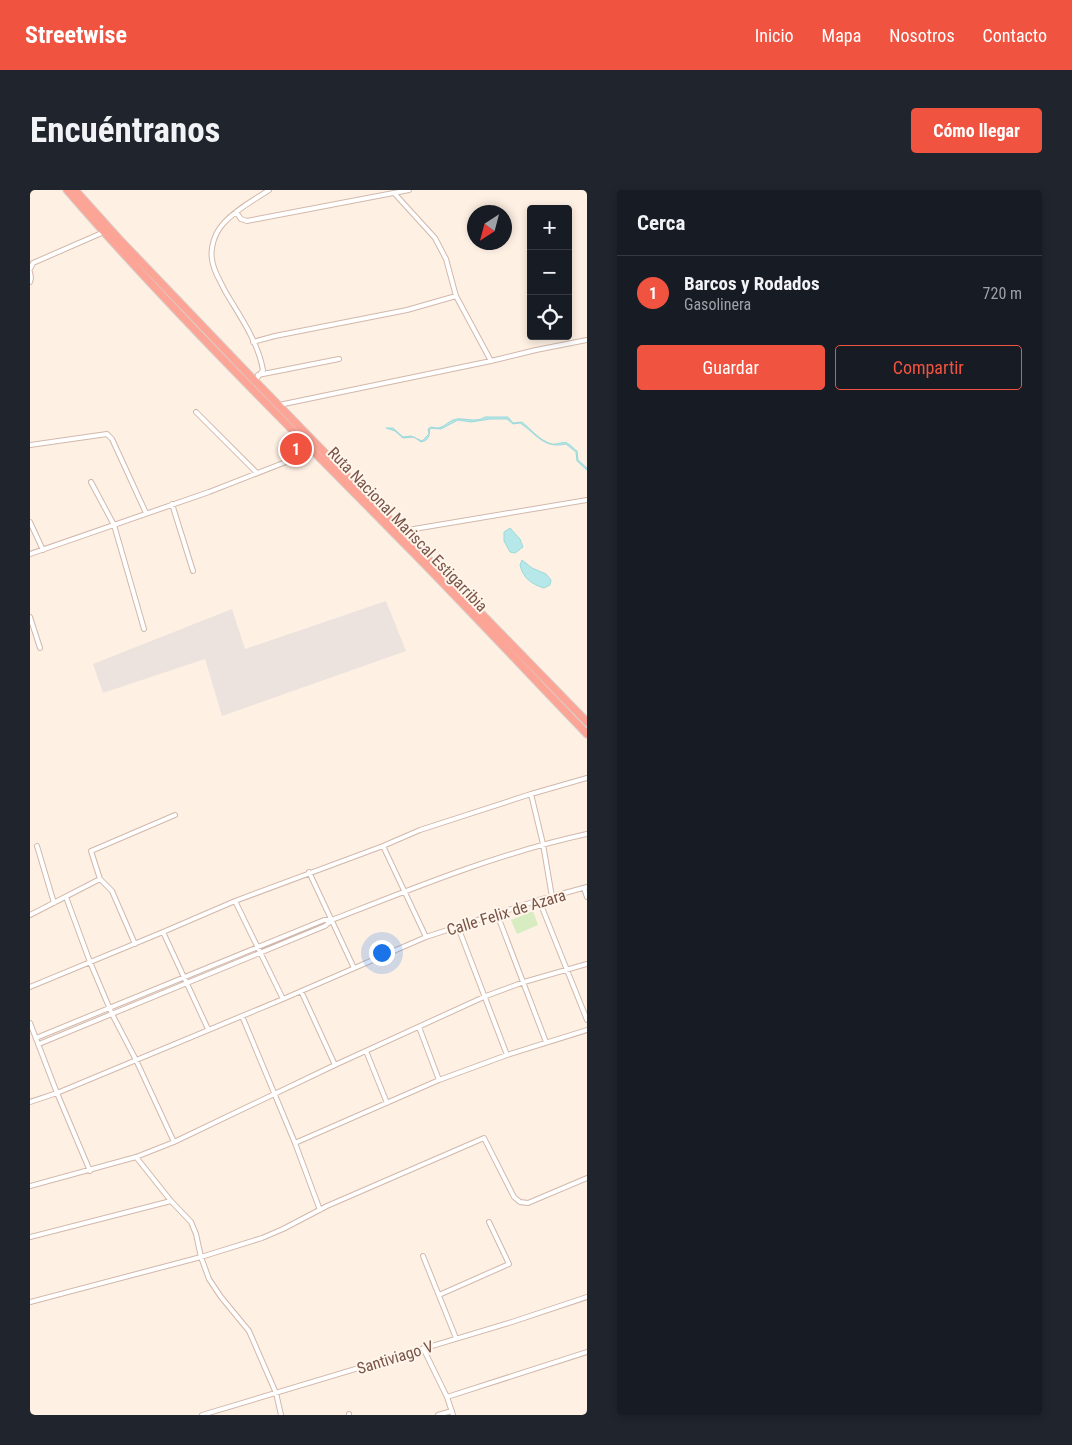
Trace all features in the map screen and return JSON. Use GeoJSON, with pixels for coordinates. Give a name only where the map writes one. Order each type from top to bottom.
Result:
{"type":"FeatureCollection","features":[{"type":"Feature","properties":{"kind":"highway","name":"Ruta Nacional Mariscal Estigarribia"},"geometry":{"type":"LineString","coordinates":[[67,190],[104,232],[316,450],[587,734]]}},
{"type":"Feature","properties":{"kind":"highway","name":"Ruta Nacional Mariscal Estigarribia"},"geometry":{"type":"LineString","coordinates":[[75,190],[126,246],[256,378],[316,450],[402,531],[587,722]]}},
{"type":"Feature","properties":{"kind":"street"},"geometry":{"type":"LineString","coordinates":[[256,378],[263,370],[261,360],[215,271],[212,261],[213,244],[219,230],[236,212],[269,190]]}},
{"type":"Feature","properties":{"kind":"street"},"geometry":{"type":"LineString","coordinates":[[236,212],[241,219],[247,221],[409,190]]}},
{"type":"Feature","properties":{"kind":"street"},"geometry":{"type":"LineString","coordinates":[[395,194],[435,238],[446,259],[456,296],[491,361]]}},
{"type":"Feature","properties":{"kind":"street"},"geometry":{"type":"LineString","coordinates":[[30,282],[30,268],[33,263],[104,232]]}},
{"type":"Feature","properties":{"kind":"street"},"geometry":{"type":"LineString","coordinates":[[253,342],[274,336],[408,310],[456,296]]}},
{"type":"Feature","properties":{"kind":"street"},"geometry":{"type":"LineString","coordinates":[[278,405],[587,340]]}},
{"type":"Feature","properties":{"kind":"street"},"geometry":{"type":"LineString","coordinates":[[256,378],[339,360]]}},
{"type":"Feature","properties":{"kind":"street"},"geometry":{"type":"LineString","coordinates":[[196,412],[257,473]]}},
{"type":"Feature","properties":{"kind":"street"},"geometry":{"type":"LineString","coordinates":[[30,445],[106,434],[112,439],[146,513]]}},
{"type":"Feature","properties":{"kind":"street"},"geometry":{"type":"LineString","coordinates":[[30,554],[209,492],[316,450]]}},
{"type":"Feature","properties":{"kind":"street"},"geometry":{"type":"LineString","coordinates":[[91,482],[114,525],[144,629]]}},
{"type":"Feature","properties":{"kind":"street"},"geometry":{"type":"LineString","coordinates":[[402,531],[587,500]]}},
{"type":"Feature","properties":{"kind":"street"},"geometry":{"type":"LineString","coordinates":[[172,504],[193,570]]}},
{"type":"Feature","properties":{"kind":"street"},"geometry":{"type":"LineString","coordinates":[[30,522],[43,550]]}},
{"type":"Feature","properties":{"kind":"street"},"geometry":{"type":"LineString","coordinates":[[30,617],[40,648]]}},
{"type":"Feature","properties":{"kind":"street"},"geometry":{"type":"LineString","coordinates":[[30,987],[235,900],[383,846],[420,830],[587,778]]}},
{"type":"Feature","properties":{"kind":"street"},"geometry":{"type":"LineString","coordinates":[[531,794],[543,844],[552,897]]}},
{"type":"Feature","properties":{"kind":"street"},"geometry":{"type":"LineString","coordinates":[[135,944],[112,891],[100,879],[91,851],[175,815]]}},
{"type":"Feature","properties":{"kind":"street"},"geometry":{"type":"LineString","coordinates":[[39,1044],[261,953],[325,926],[332,920],[404,891],[454,872],[543,844],[587,834]]}},
{"type":"Feature","properties":{"kind":"street"},"geometry":{"type":"LineString","coordinates":[[37,846],[54,903]]}},
{"type":"Feature","properties":{"kind":"street"},"geometry":{"type":"LineString","coordinates":[[383,846],[426,938]]}},
{"type":"Feature","properties":{"kind":"street"},"geometry":{"type":"LineString","coordinates":[[309,872],[354,968]]}},
{"type":"Feature","properties":{"kind":"street"},"geometry":{"type":"LineString","coordinates":[[30,915],[100,879]]}},
{"type":"Feature","properties":{"kind":"street"},"geometry":{"type":"LineString","coordinates":[[585,888],[587,897]]}},
{"type":"Feature","properties":{"kind":"street","name":"Calle Felix de Azara"},"geometry":{"type":"LineString","coordinates":[[30,1102],[57,1093],[426,938],[539,900],[585,888]]}},
{"type":"Feature","properties":{"kind":"street"},"geometry":{"type":"LineString","coordinates":[[66,898],[109,1008],[136,1060],[174,1142]]}},
{"type":"Feature","properties":{"kind":"street"},"geometry":{"type":"LineString","coordinates":[[235,900],[283,999]]}},
{"type":"Feature","properties":{"kind":"street"},"geometry":{"type":"LineString","coordinates":[[539,900],[587,1020]]}},
{"type":"Feature","properties":{"kind":"street"},"geometry":{"type":"LineString","coordinates":[[497,914],[546,1042]]}},
{"type":"Feature","properties":{"kind":"street"},"geometry":{"type":"LineString","coordinates":[[36,1038],[324,920],[332,920]]}},
{"type":"Feature","properties":{"kind":"street"},"geometry":{"type":"LineString","coordinates":[[458,927],[507,1054]]}},
{"type":"Feature","properties":{"kind":"street"},"geometry":{"type":"LineString","coordinates":[[163,932],[208,1029]]}},
{"type":"Feature","properties":{"kind":"street"},"geometry":{"type":"LineString","coordinates":[[30,1186],[136,1157],[174,1142],[335,1065],[486,996],[524,982],[587,964]]}},
{"type":"Feature","properties":{"kind":"street"},"geometry":{"type":"LineString","coordinates":[[301,991],[335,1065]]}},
{"type":"Feature","properties":{"kind":"street"},"geometry":{"type":"LineString","coordinates":[[242,1016],[295,1142],[320,1210]]}},
{"type":"Feature","properties":{"kind":"street"},"geometry":{"type":"LineString","coordinates":[[30,1023],[90,1170]]}},
{"type":"Feature","properties":{"kind":"street"},"geometry":{"type":"LineString","coordinates":[[419,1027],[439,1080]]}},
{"type":"Feature","properties":{"kind":"street"},"geometry":{"type":"LineString","coordinates":[[295,1142],[439,1080],[507,1054],[587,1030]]}},
{"type":"Feature","properties":{"kind":"street"},"geometry":{"type":"LineString","coordinates":[[366,1051],[386,1103]]}},
{"type":"Feature","properties":{"kind":"street"},"geometry":{"type":"LineString","coordinates":[[30,1302],[201,1257],[273,1234],[320,1210],[484,1138],[514,1196],[520,1202],[528,1203],[535,1201],[587,1178]]}},
{"type":"Feature","properties":{"kind":"street"},"geometry":{"type":"LineString","coordinates":[[136,1157],[171,1201],[191,1222],[209,1278],[249,1331],[276,1393],[281,1415]]}},
{"type":"Feature","properties":{"kind":"street"},"geometry":{"type":"LineString","coordinates":[[30,1237],[171,1201]]}},
{"type":"Feature","properties":{"kind":"street"},"geometry":{"type":"LineString","coordinates":[[439,1295],[509,1264],[489,1222]]}},
{"type":"Feature","properties":{"kind":"street"},"geometry":{"type":"LineString","coordinates":[[423,1256],[456,1338]]}},
{"type":"Feature","properties":{"kind":"street","name":"Santiviago V"},"geometry":{"type":"LineString","coordinates":[[202,1415],[512,1322],[587,1297]]}},
{"type":"Feature","properties":{"kind":"street"},"geometry":{"type":"LineString","coordinates":[[423,1348],[453,1413],[438,1415]]}},
{"type":"Feature","properties":{"kind":"street"},"geometry":{"type":"LineString","coordinates":[[447,1397],[587,1352]]}},
{"type":"Feature","properties":{"kind":"shaded area"},"geometry":{"type":"Polygon","coordinates":[[[386,601],[406,651],[222,716],[205,659],[103,693],[93,664],[232,609],[245,649],[386,601]]]}},
{"type":"Feature","properties":{"kind":"green space"},"geometry":{"type":"Polygon","coordinates":[[[533,911],[538,925],[517,934],[511,920],[533,911]]]}},
{"type":"Feature","properties":{"kind":"water"},"geometry":{"type":"Polygon","coordinates":[[[508,417],[513,423],[522,422],[547,442],[541,440],[520,423],[513,424],[507,419],[471,422],[458,420],[441,429],[430,428],[429,435],[421,442],[415,438],[422,441],[429,434],[428,429],[431,427],[442,427],[453,420],[508,417]]]}},
{"type":"Feature","properties":{"kind":"water"},"geometry":{"type":"Polygon","coordinates":[[[386,428],[393,428],[403,437],[413,437],[403,438],[395,431],[386,428]]]}},
{"type":"Feature","properties":{"kind":"water"},"geometry":{"type":"Polygon","coordinates":[[[564,442],[568,444],[577,451],[578,460],[587,470],[577,461],[576,452],[566,444],[550,443],[564,442]]]}},
{"type":"Feature","properties":{"kind":"water"},"geometry":{"type":"Polygon","coordinates":[[[510,528],[520,539],[523,547],[515,553],[510,552],[504,541],[504,532],[510,528]]]}},
{"type":"Feature","properties":{"kind":"water"},"geometry":{"type":"Polygon","coordinates":[[[522,560],[532,568],[546,574],[551,580],[550,585],[544,588],[528,580],[521,570],[522,560]]]}},
{"type":"Feature","properties":{"kind":"place","name":"Barcos y Rodados"},"geometry":{"type":"Point","coordinates":[296,449]}}]}
